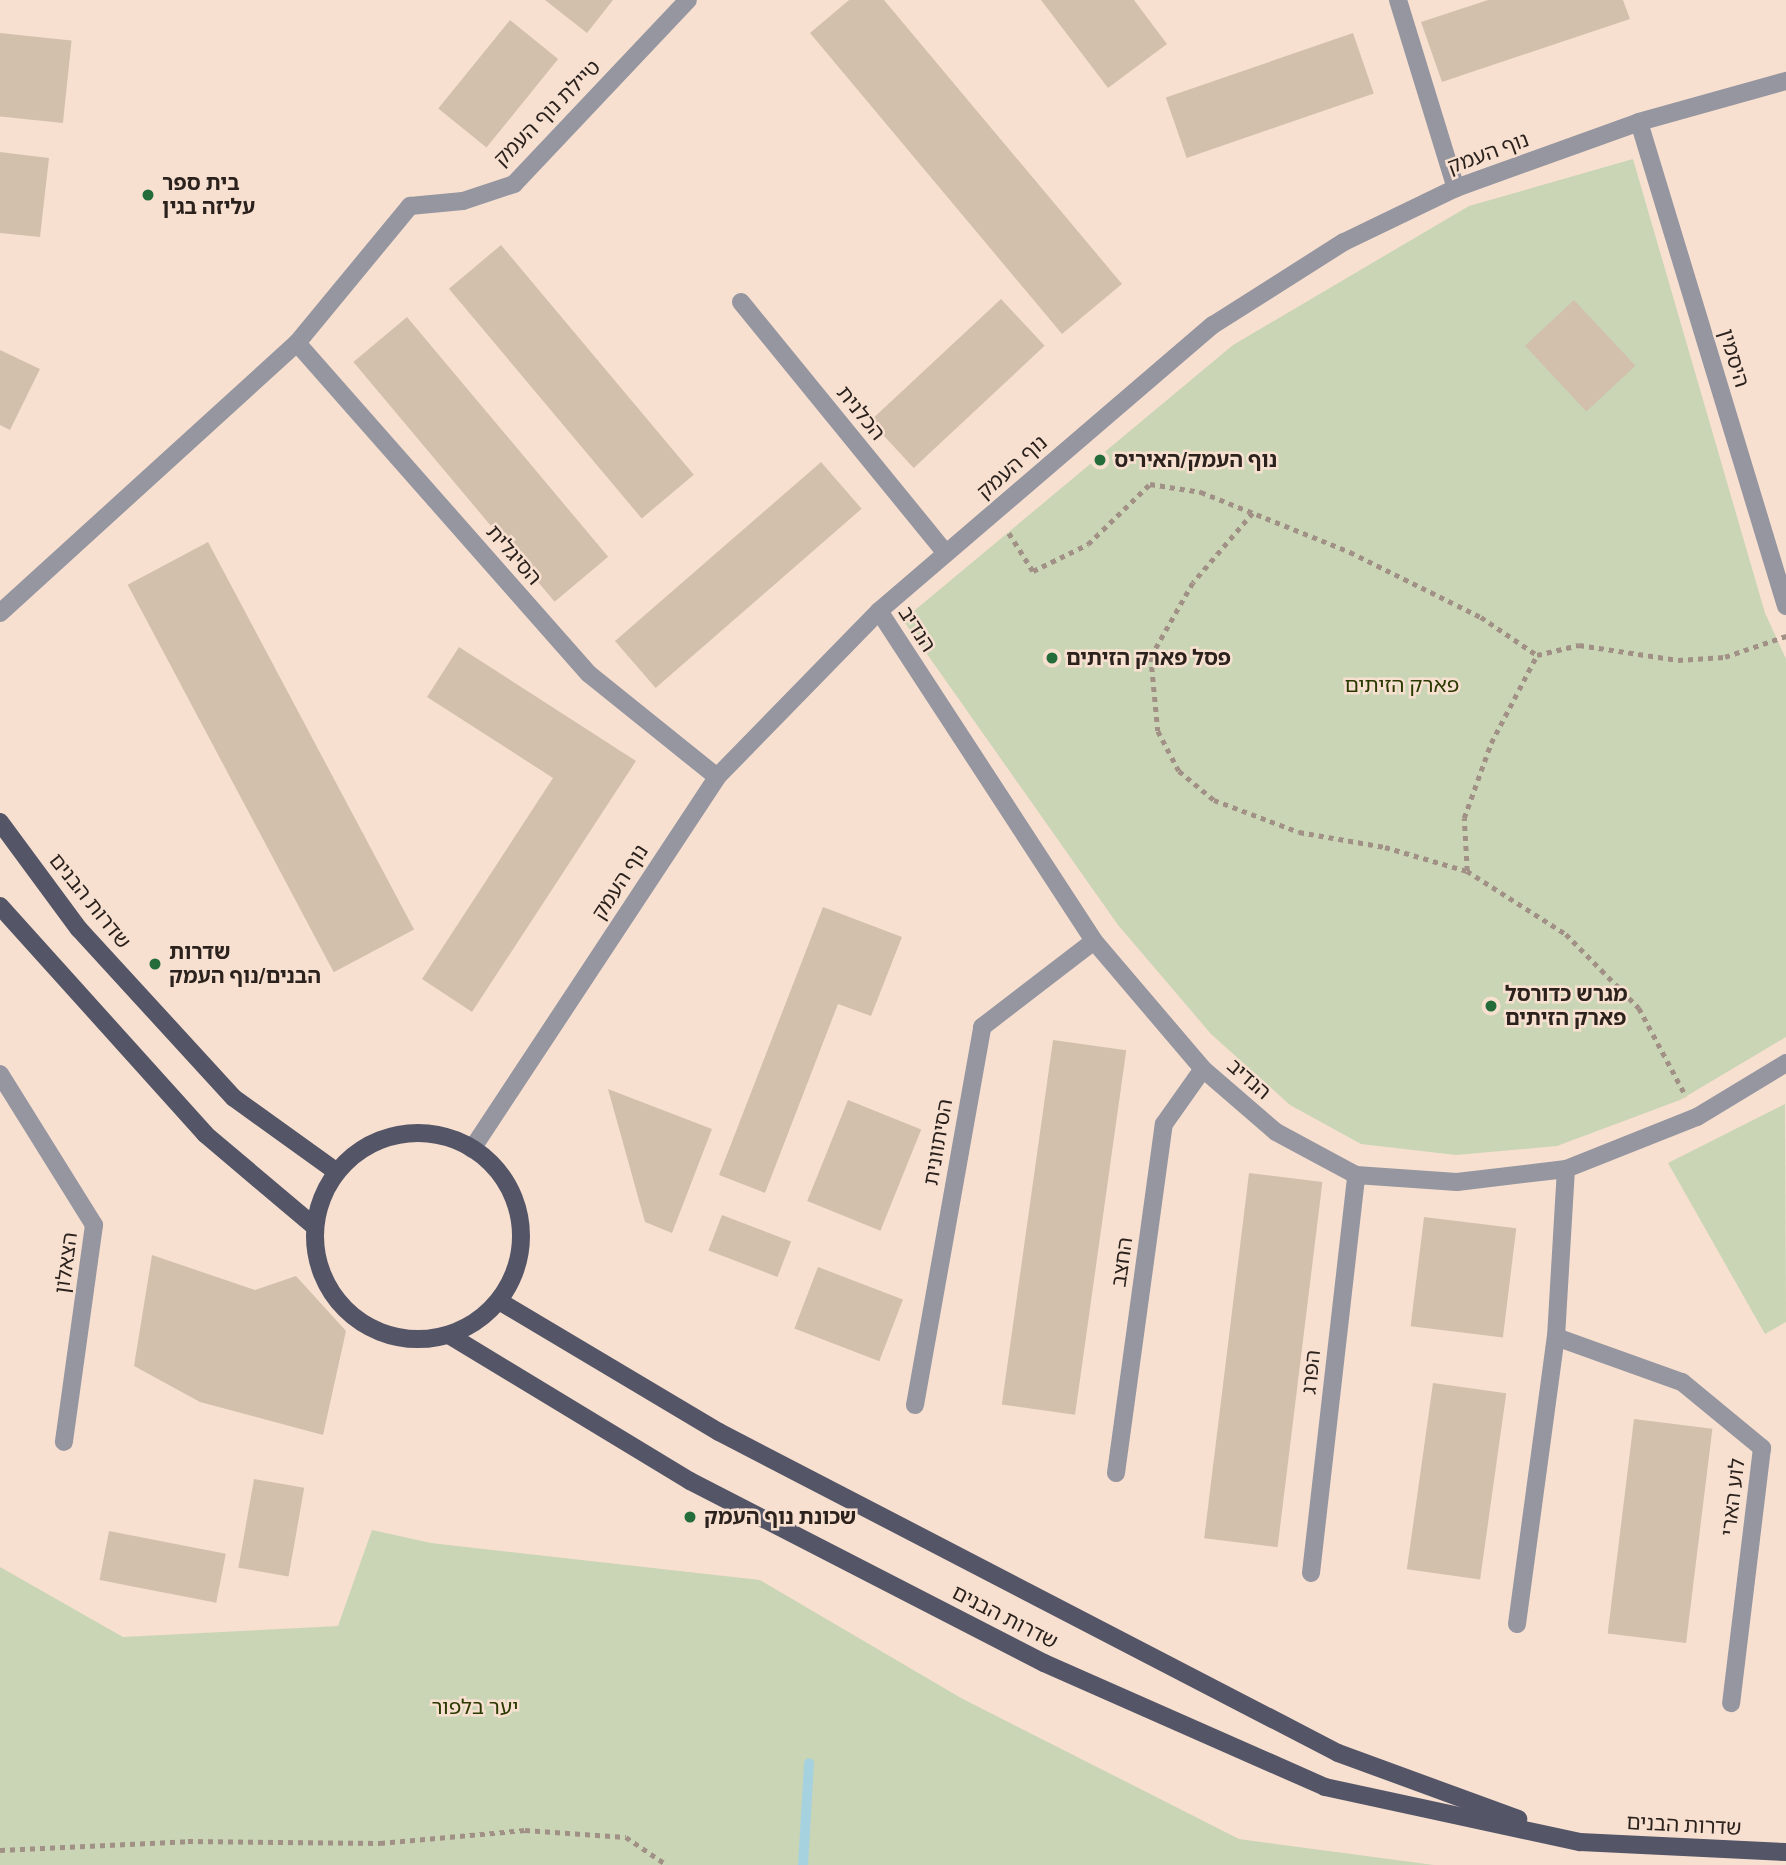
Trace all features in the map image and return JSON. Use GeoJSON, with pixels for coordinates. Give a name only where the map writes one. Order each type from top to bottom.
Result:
{"type":"FeatureCollection","features":[{"type":"Feature","properties":{"kind":"main road","name":"שדרות הבנים"},"geometry":{"type":"LineString","coordinates":[[0,822],[79,929],[234,1098],[337,1172]]}},
{"type":"Feature","properties":{"kind":"main road"},"geometry":{"type":"LineString","coordinates":[[0,906],[205,1134],[315,1227]]}},
{"type":"Feature","properties":{"kind":"main road"},"geometry":{"type":"LineString","coordinates":[[415,1133],[444,1137],[472,1149],[498,1171],[518,1213],[522,1236],[516,1270],[499,1301],[476,1322],[449,1335],[415,1340],[383,1333],[353,1317],[331,1292],[317,1261],[315,1227],[321,1198],[337,1172],[358,1152],[385,1139],[415,1133]]}},
{"type":"Feature","properties":{"kind":"main road","name":"שדרות הבנים"},"geometry":{"type":"LineString","coordinates":[[499,1301],[719,1432],[1338,1753],[1580,1842]]}},
{"type":"Feature","properties":{"kind":"main road","name":"שדרות הבנים"},"geometry":{"type":"LineString","coordinates":[[449,1335],[690,1481],[1044,1663],[1325,1787],[1580,1842],[1786,1852]]}},
{"type":"Feature","properties":{"kind":"street","name":"טיילת נוף העמק"},"geometry":{"type":"LineString","coordinates":[[297,343],[410,206],[463,201],[514,184],[688,0]]}},
{"type":"Feature","properties":{"kind":"street"},"geometry":{"type":"LineString","coordinates":[[1398,0],[1456,188]]}},
{"type":"Feature","properties":{"kind":"street","name":"נוף העמק"},"geometry":{"type":"LineString","coordinates":[[472,1149],[716,777],[879,611],[1213,325],[1344,242],[1456,188],[1639,122],[1786,81]]}},
{"type":"Feature","properties":{"kind":"street","name":"היסמין"},"geometry":{"type":"LineString","coordinates":[[1639,122],[1785,599]]}},
{"type":"Feature","properties":{"kind":"street","name":"הכלנית"},"geometry":{"type":"LineString","coordinates":[[741,302],[946,553]]}},
{"type":"Feature","properties":{"kind":"street"},"geometry":{"type":"LineString","coordinates":[[0,614],[297,343]]}},
{"type":"Feature","properties":{"kind":"street","name":"הסיגלית"},"geometry":{"type":"LineString","coordinates":[[297,343],[589,674],[716,777]]}},
{"type":"Feature","properties":{"kind":"street","name":"הנדיב"},"geometry":{"type":"LineString","coordinates":[[879,611],[1094,941],[1203,1069],[1276,1132],[1356,1175],[1457,1182],[1566,1169],[1697,1116],[1786,1063]]}},
{"type":"Feature","properties":{"kind":"street","name":"הסיתוונית"},"geometry":{"type":"LineString","coordinates":[[915,1405],[982,1027],[1094,941]]}},
{"type":"Feature","properties":{"kind":"street","name":"החצב"},"geometry":{"type":"LineString","coordinates":[[1116,1473],[1164,1124],[1203,1069]]}},
{"type":"Feature","properties":{"kind":"street","name":"הצאלון"},"geometry":{"type":"LineString","coordinates":[[0,1074],[94,1225],[64,1442]]}},
{"type":"Feature","properties":{"kind":"street"},"geometry":{"type":"LineString","coordinates":[[1517,1624],[1556,1337],[1566,1169]]}},
{"type":"Feature","properties":{"kind":"street","name":"הפרג"},"geometry":{"type":"LineString","coordinates":[[1311,1573],[1356,1175]]}},
{"type":"Feature","properties":{"kind":"street","name":"לוע הארי"},"geometry":{"type":"LineString","coordinates":[[1556,1337],[1682,1382],[1762,1448],[1731,1703]]}},
{"type":"Feature","properties":{"kind":"path"},"geometry":{"type":"LineString","coordinates":[[996,512],[1033,571],[1088,544],[1150,484],[1201,492],[1350,552],[1481,617],[1537,655],[1578,645],[1678,660],[1726,657],[1786,636]]}},
{"type":"Feature","properties":{"kind":"path"},"geometry":{"type":"LineString","coordinates":[[1253,513],[1194,583],[1151,657],[1158,731],[1179,771],[1214,800],[1298,832],[1385,847],[1467,871],[1566,934],[1639,1008],[1697,1116]]}},
{"type":"Feature","properties":{"kind":"path"},"geometry":{"type":"LineString","coordinates":[[1467,871],[1464,818],[1491,743],[1537,655]]}},
{"type":"Feature","properties":{"kind":"path"},"geometry":{"type":"LineString","coordinates":[[0,1850],[188,1841],[380,1843],[525,1830],[626,1837],[667,1865]]}},
{"type":"Feature","properties":{"kind":"green space","name":"פארק הזיתים"},"geometry":{"type":"Polygon","coordinates":[[[1633,159],[1765,613],[1786,659],[1786,1037],[1680,1100],[1557,1146],[1456,1155],[1361,1144],[1290,1105],[1211,1034],[1118,925],[903,620],[1233,345],[1469,206],[1633,159]]]}},
{"type":"Feature","properties":{"kind":"green space"},"geometry":{"type":"Polygon","coordinates":[[[1785,1104],[1786,1322],[1765,1334],[1668,1163],[1785,1104]]]}},
{"type":"Feature","properties":{"kind":"green space","name":"יער בלפור"},"geometry":{"type":"Polygon","coordinates":[[[372,1530],[431,1543],[760,1580],[961,1698],[1239,1839],[1434,1865],[0,1865],[0,1567],[123,1637],[338,1626],[372,1530]]]}},
{"type":"Feature","properties":{"kind":"building"},"geometry":{"type":"Polygon","coordinates":[[[545,0],[613,0],[587,33],[545,0]]]}},
{"type":"Feature","properties":{"kind":"building"},"geometry":{"type":"Polygon","coordinates":[[[849,0],[884,0],[1122,284],[1062,334],[810,33],[849,0]]]}},
{"type":"Feature","properties":{"kind":"building"},"geometry":{"type":"Polygon","coordinates":[[[1041,0],[1134,0],[1167,44],[1108,88],[1041,0]]]}},
{"type":"Feature","properties":{"kind":"building"},"geometry":{"type":"Polygon","coordinates":[[[1488,0],[1623,0],[1630,19],[1442,82],[1421,22],[1488,0]]]}},
{"type":"Feature","properties":{"kind":"building"},"geometry":{"type":"Polygon","coordinates":[[[510,20],[558,59],[486,148],[438,109],[510,20]]]}},
{"type":"Feature","properties":{"kind":"building"},"geometry":{"type":"Polygon","coordinates":[[[0,33],[72,41],[63,123],[0,116],[0,33]]]}},
{"type":"Feature","properties":{"kind":"building"},"geometry":{"type":"Polygon","coordinates":[[[1353,33],[1374,94],[1187,158],[1166,97],[1353,33]]]}},
{"type":"Feature","properties":{"kind":"building"},"geometry":{"type":"Polygon","coordinates":[[[0,152],[49,158],[40,237],[0,233],[0,152]]]}},
{"type":"Feature","properties":{"kind":"building"},"geometry":{"type":"Polygon","coordinates":[[[501,245],[694,475],[642,519],[449,289],[501,245]]]}},
{"type":"Feature","properties":{"kind":"building"},"geometry":{"type":"Polygon","coordinates":[[[1001,299],[1045,346],[914,468],[870,421],[1001,299]]]}},
{"type":"Feature","properties":{"kind":"building"},"geometry":{"type":"Polygon","coordinates":[[[1574,300],[1635,366],[1586,412],[1525,346],[1574,300]]]}},
{"type":"Feature","properties":{"kind":"building"},"geometry":{"type":"Polygon","coordinates":[[[407,317],[608,557],[555,602],[353,362],[407,317]]]}},
{"type":"Feature","properties":{"kind":"building"},"geometry":{"type":"Polygon","coordinates":[[[0,350],[40,369],[10,430],[0,425],[0,350]]]}},
{"type":"Feature","properties":{"kind":"building"},"geometry":{"type":"Polygon","coordinates":[[[821,462],[862,509],[656,688],[615,641],[821,462]]]}},
{"type":"Feature","properties":{"kind":"building"},"geometry":{"type":"Polygon","coordinates":[[[208,542],[414,930],[334,972],[128,585],[208,542]]]}},
{"type":"Feature","properties":{"kind":"building"},"geometry":{"type":"Polygon","coordinates":[[[459,647],[636,761],[472,1012],[422,979],[553,778],[427,697],[459,647]]]}},
{"type":"Feature","properties":{"kind":"building"},"geometry":{"type":"Polygon","coordinates":[[[823,907],[902,937],[871,1016],[838,1004],[765,1193],[719,1175],[823,907]]]}},
{"type":"Feature","properties":{"kind":"building"},"geometry":{"type":"Polygon","coordinates":[[[1053,1040],[1126,1050],[1075,1415],[1002,1404],[1053,1040]]]}},
{"type":"Feature","properties":{"kind":"building"},"geometry":{"type":"Polygon","coordinates":[[[608,1089],[712,1129],[672,1233],[645,1222],[608,1089]]]}},
{"type":"Feature","properties":{"kind":"building"},"geometry":{"type":"Polygon","coordinates":[[[848,1100],[921,1130],[880,1231],[807,1201],[848,1100]]]}},
{"type":"Feature","properties":{"kind":"building"},"geometry":{"type":"Polygon","coordinates":[[[1249,1173],[1322,1182],[1278,1547],[1204,1538],[1249,1173]]]}},
{"type":"Feature","properties":{"kind":"building"},"geometry":{"type":"Polygon","coordinates":[[[722,1215],[791,1242],[777,1277],[708,1250],[722,1215]]]}},
{"type":"Feature","properties":{"kind":"building"},"geometry":{"type":"Polygon","coordinates":[[[1424,1217],[1516,1228],[1503,1338],[1411,1326],[1424,1217]]]}},
{"type":"Feature","properties":{"kind":"building"},"geometry":{"type":"Polygon","coordinates":[[[152,1255],[255,1290],[296,1276],[346,1331],[323,1435],[200,1402],[134,1366],[152,1255]]]}},
{"type":"Feature","properties":{"kind":"building"},"geometry":{"type":"Polygon","coordinates":[[[818,1267],[903,1300],[879,1361],[794,1329],[818,1267]]]}},
{"type":"Feature","properties":{"kind":"building"},"geometry":{"type":"Polygon","coordinates":[[[1433,1383],[1506,1393],[1480,1579],[1407,1569],[1433,1383]]]}},
{"type":"Feature","properties":{"kind":"building"},"geometry":{"type":"Polygon","coordinates":[[[1634,1419],[1712,1429],[1686,1643],[1608,1633],[1634,1419]]]}},
{"type":"Feature","properties":{"kind":"building"},"geometry":{"type":"Polygon","coordinates":[[[254,1479],[304,1488],[289,1576],[238,1568],[254,1479]]]}},
{"type":"Feature","properties":{"kind":"building"},"geometry":{"type":"Polygon","coordinates":[[[109,1531],[226,1554],[216,1603],[99,1580],[109,1531]]]}},
{"type":"Feature","properties":{"kind":"waterway"},"geometry":{"type":"LineString","coordinates":[[803,1865],[809,1763]]}},
{"type":"Feature","properties":{"kind":"place","name":"בית ספר עליזה בגין"},"geometry":{"type":"Point","coordinates":[148,195]}},
{"type":"Feature","properties":{"kind":"place","name":"נוף העמק/האיריס"},"geometry":{"type":"Point","coordinates":[1100,460]}},
{"type":"Feature","properties":{"kind":"place","name":"פסל פארק הזיתים"},"geometry":{"type":"Point","coordinates":[1052,658]}},
{"type":"Feature","properties":{"kind":"place","name":"שדרות הבנים/נוף העמק"},"geometry":{"type":"Point","coordinates":[155,964]}},
{"type":"Feature","properties":{"kind":"place","name":"מגרש כדורסל פארק הזיתים"},"geometry":{"type":"Point","coordinates":[1491,1006]}},
{"type":"Feature","properties":{"kind":"place","name":"שכונת נוף העמק"},"geometry":{"type":"Point","coordinates":[690,1517]}}]}
